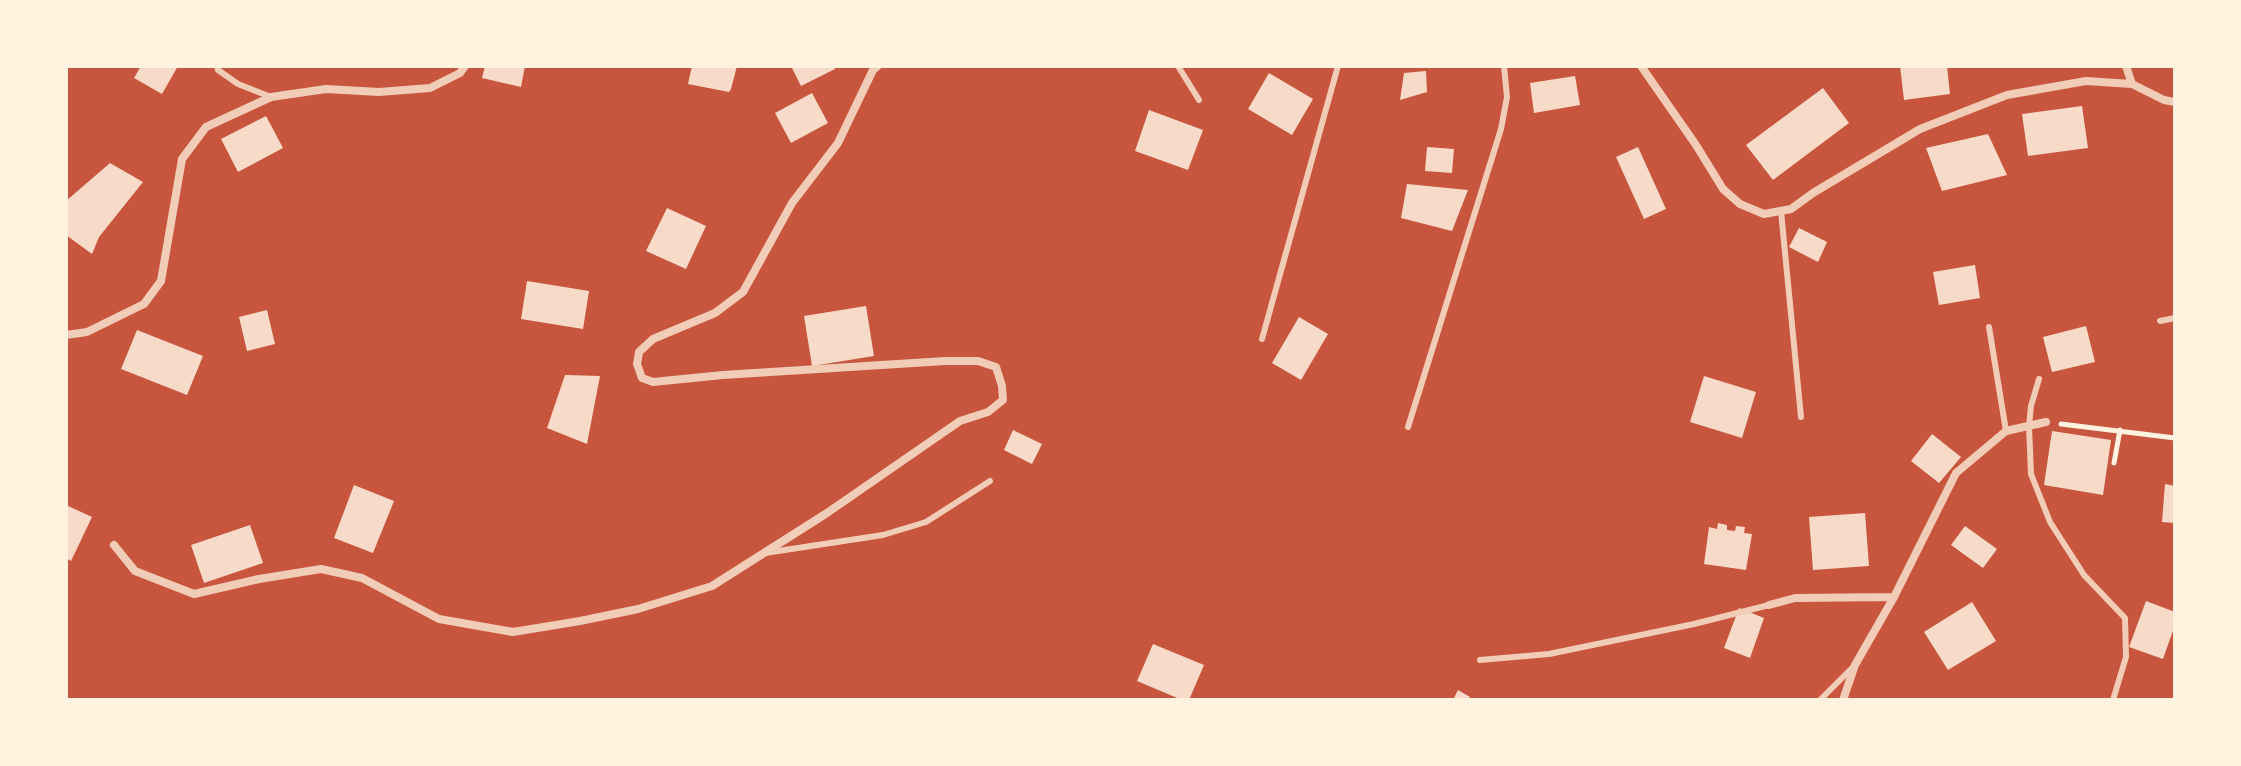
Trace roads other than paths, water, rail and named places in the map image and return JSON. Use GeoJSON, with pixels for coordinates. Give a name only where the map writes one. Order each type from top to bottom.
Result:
{"type":"FeatureCollection","features":[{"type":"Feature","properties":{"kind":"street"},"geometry":{"type":"LineString","coordinates":[[66,335],[87,332],[144,304],[161,281],[182,159],[206,127],[271,97],[326,89],[379,92],[430,88],[460,73],[465,66]]}},
{"type":"Feature","properties":{"kind":"street"},"geometry":{"type":"LineString","coordinates":[[114,545],[135,571],[194,594],[321,569],[362,578],[439,619],[513,632],[638,609],[712,586],[827,513],[960,421],[988,412],[1003,400],[996,367],[978,361],[723,375],[653,382],[642,378],[637,364],[639,352],[653,339],[715,313],[743,292],[792,203],[838,143],[873,70],[878,66]]}},
{"type":"Feature","properties":{"kind":"street"},"geometry":{"type":"LineString","coordinates":[[1641,66],[1723,189],[1740,204],[1764,214],[1791,209],[1920,129],[2007,95],[2086,81],[2132,84],[2164,100],[2175,102]]}},
{"type":"Feature","properties":{"kind":"street"},"geometry":{"type":"LineString","coordinates":[[2126,66],[2132,84]]}},
{"type":"Feature","properties":{"kind":"street"},"geometry":{"type":"LineString","coordinates":[[1843,700],[1855,665],[1894,597],[1956,473],[2006,431],[2046,422]]}},
{"type":"Feature","properties":{"kind":"street"},"geometry":{"type":"LineString","coordinates":[[1769,605],[1795,598],[1894,597]]}},
{"type":"Feature","properties":{"kind":"lane"},"geometry":{"type":"LineString","coordinates":[[217,66],[238,84],[271,97]]}},
{"type":"Feature","properties":{"kind":"lane"},"geometry":{"type":"LineString","coordinates":[[1178,66],[1199,100]]}},
{"type":"Feature","properties":{"kind":"lane"},"geometry":{"type":"LineString","coordinates":[[1262,339],[1338,66]]}},
{"type":"Feature","properties":{"kind":"lane"},"geometry":{"type":"LineString","coordinates":[[1408,427],[1501,129],[1507,97],[1504,66]]}},
{"type":"Feature","properties":{"kind":"lane"},"geometry":{"type":"LineString","coordinates":[[1781,211],[1801,417]]}},
{"type":"Feature","properties":{"kind":"lane"},"geometry":{"type":"LineString","coordinates":[[2160,321],[2175,318]]}},
{"type":"Feature","properties":{"kind":"lane"},"geometry":{"type":"LineString","coordinates":[[1989,327],[2006,431]]}},
{"type":"Feature","properties":{"kind":"lane"},"geometry":{"type":"LineString","coordinates":[[2039,379],[2029,426],[2031,474],[2050,522],[2084,575],[2125,618],[2126,657],[2113,700]]}},
{"type":"Feature","properties":{"kind":"lane"},"geometry":{"type":"LineString","coordinates":[[763,554],[883,535],[926,522],[990,481]]}},
{"type":"Feature","properties":{"kind":"lane"},"geometry":{"type":"LineString","coordinates":[[1480,660],[1549,654],[1769,605]]}},
{"type":"Feature","properties":{"kind":"lane"},"geometry":{"type":"LineString","coordinates":[[1820,700],[1855,665]]}}]}
